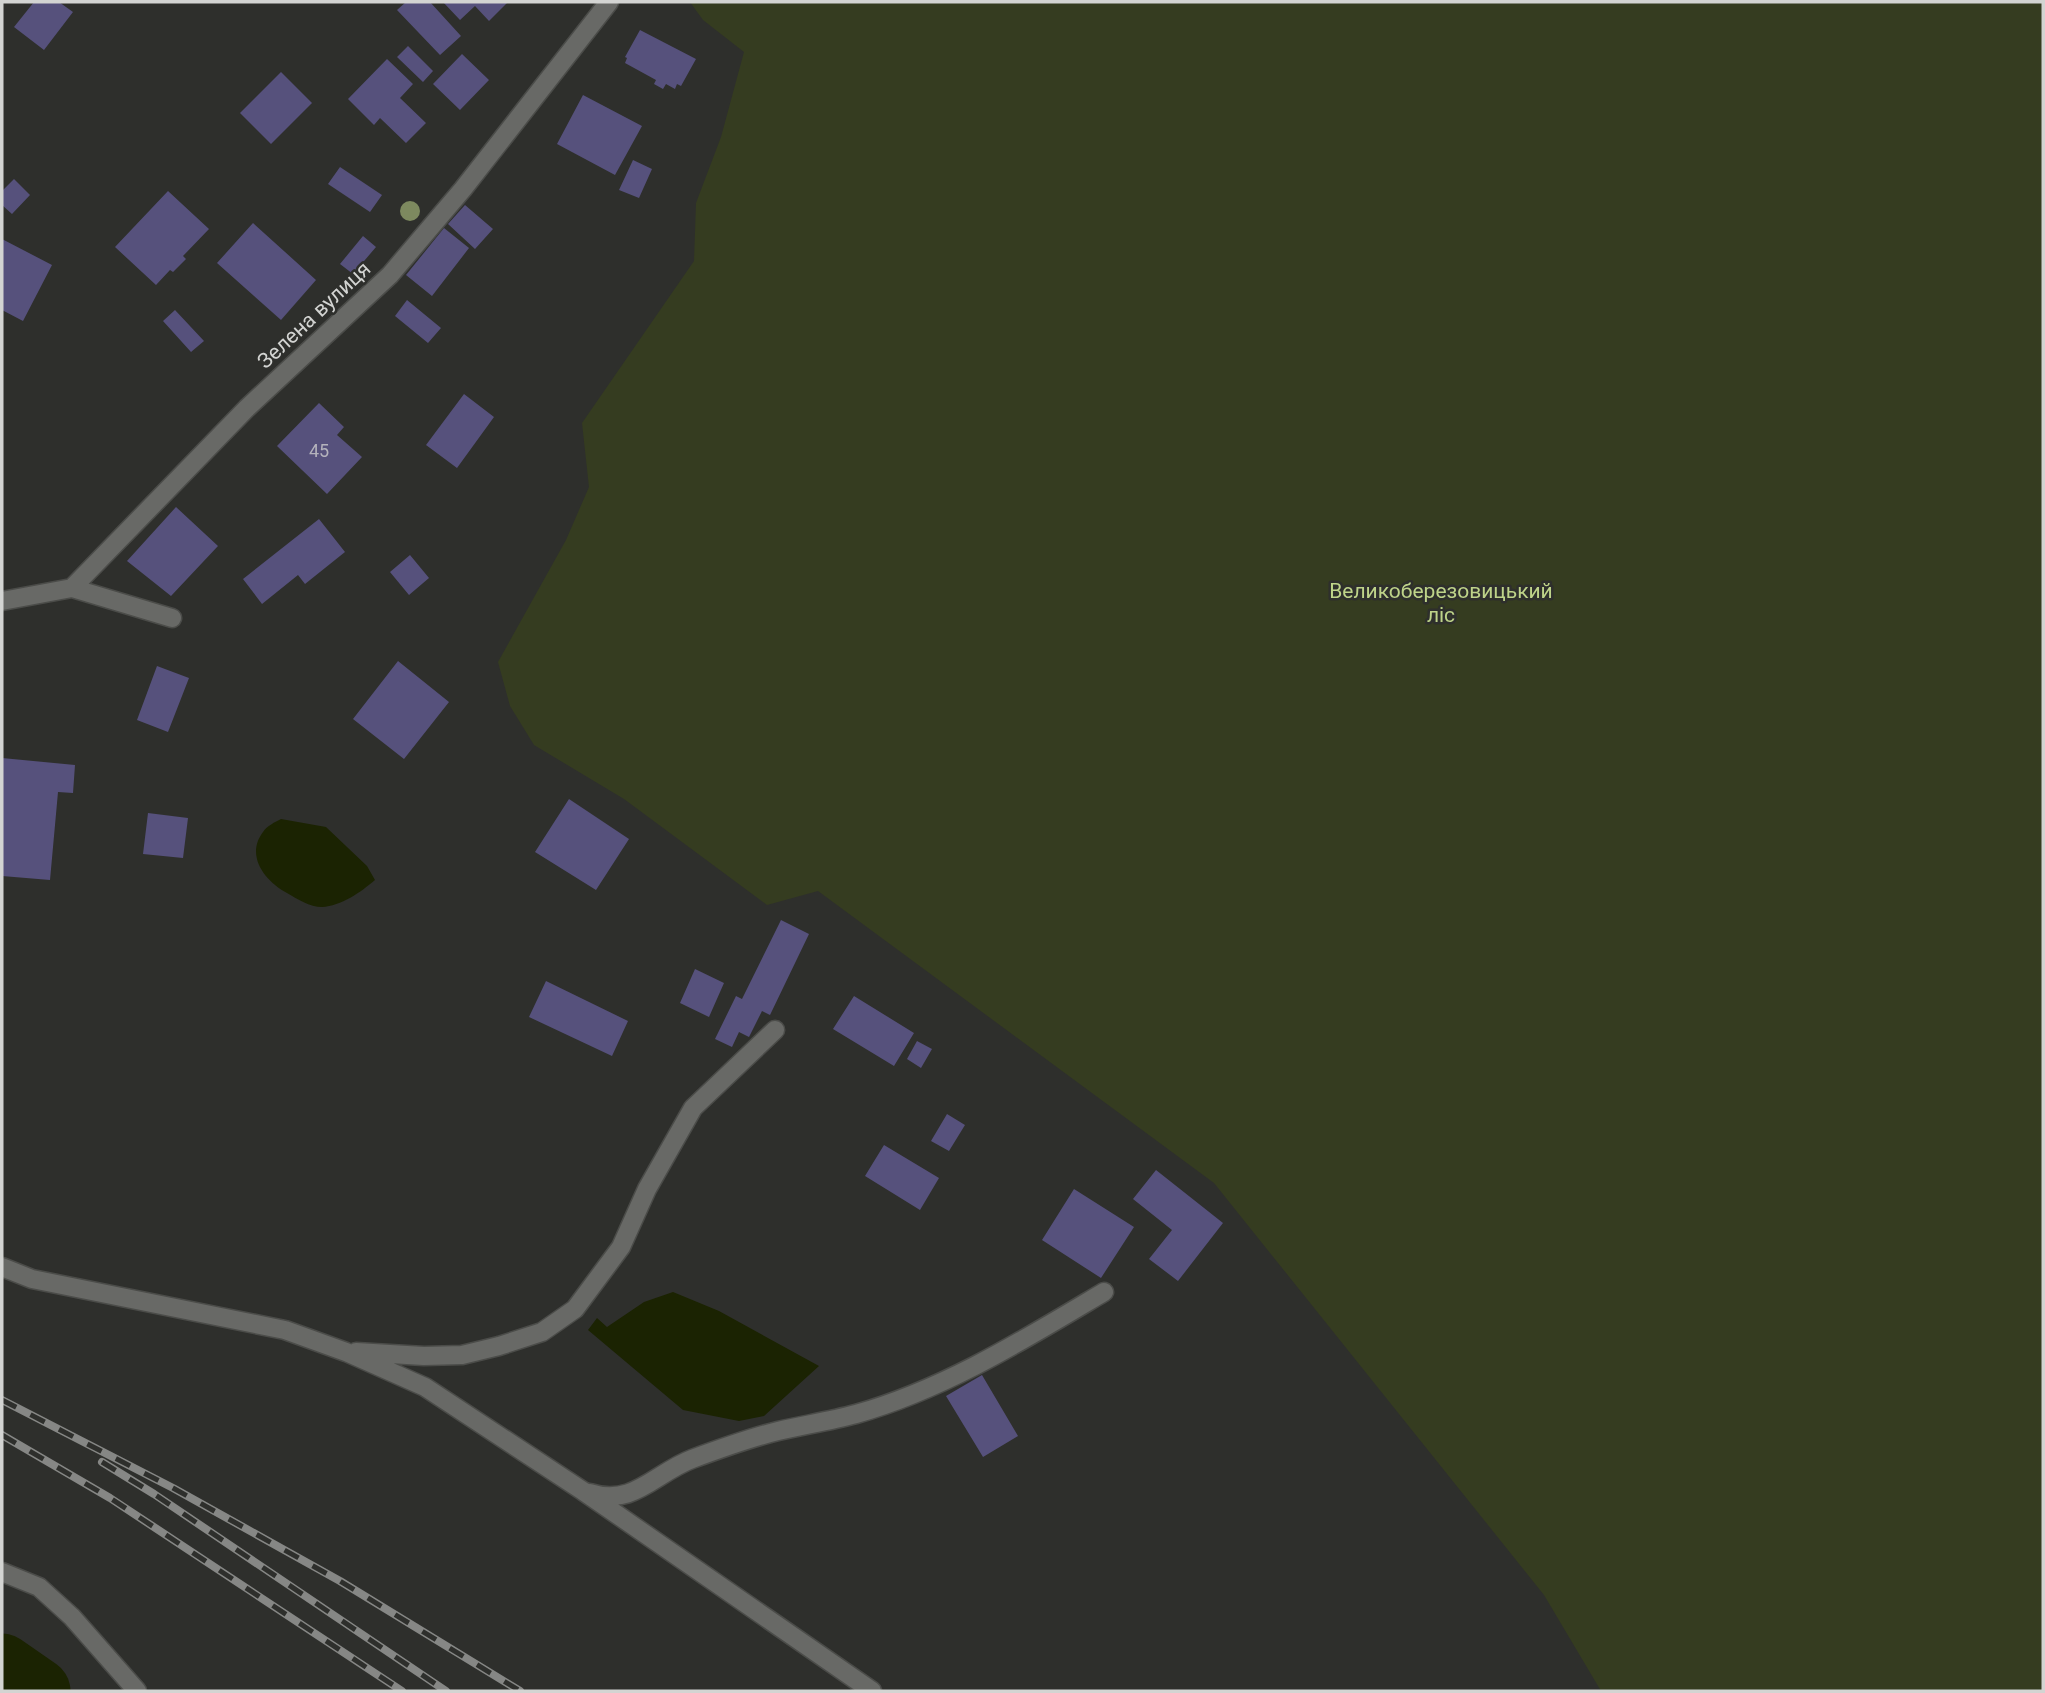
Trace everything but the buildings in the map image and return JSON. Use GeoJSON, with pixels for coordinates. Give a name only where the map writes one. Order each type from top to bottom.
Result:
{"type":"FeatureCollection","features":[{"type":"Feature","properties":{"kind":"street","name":"Зелена вулиця"},"geometry":{"type":"LineString","coordinates":[[72,588],[247,408],[390,275],[463,189],[609,2]]}},
{"type":"Feature","properties":{"kind":"street"},"geometry":{"type":"LineString","coordinates":[[2,601],[72,588],[172,618]]}},
{"type":"Feature","properties":{"kind":"street"},"geometry":{"type":"LineString","coordinates":[[346,1352],[424,1356],[462,1354],[542,1332],[575,1309],[621,1247],[647,1188],[692,1108],[775,1030]]}},
{"type":"Feature","properties":{"kind":"street"},"geometry":{"type":"LineString","coordinates":[[2,1267],[32,1279],[285,1329],[425,1387],[583,1491],[872,1691]]}},
{"type":"Feature","properties":{"kind":"street"},"geometry":{"type":"LineString","coordinates":[[583,1491],[604,1497],[629,1494],[689,1460],[774,1432],[856,1414],[923,1391],[1004,1351],[1104,1292]]}},
{"type":"Feature","properties":{"kind":"street"},"geometry":{"type":"LineString","coordinates":[[2,1572],[39,1587],[72,1617],[137,1691]]}},
{"type":"Feature","properties":{"kind":"green space","name":"Великоберезовицький ліс"},"geometry":{"type":"Polygon","coordinates":[[[690,2],[2043,2],[2043,1691],[1601,1691],[1544,1595],[1214,1183],[818,891],[767,905],[624,799],[534,745],[510,706],[498,662],[566,540],[589,487],[582,423],[694,261],[696,203],[721,137],[744,52],[703,20],[690,2]]]}},
{"type":"Feature","properties":{"kind":"shaded area"},"geometry":{"type":"Polygon","coordinates":[[[281,819],[326,827],[367,866],[375,880],[357,894],[322,907],[313,906],[279,888],[260,867],[256,850],[265,830],[281,819]]]}},
{"type":"Feature","properties":{"kind":"shaded area"},"geometry":{"type":"Polygon","coordinates":[[[673,1292],[719,1311],[819,1366],[764,1416],[739,1421],[683,1410],[588,1330],[597,1318],[607,1327],[644,1302],[673,1292]]]}},
{"type":"Feature","properties":{"kind":"waterway"},"geometry":{"type":"LineString","coordinates":[[2,1666],[38,1691]]}},
{"type":"Feature","properties":{"kind":"railway"},"geometry":{"type":"LineString","coordinates":[[2,1400],[173,1488],[340,1581],[520,1691]]}},
{"type":"Feature","properties":{"kind":"railway"},"geometry":{"type":"LineString","coordinates":[[2,1435],[110,1498],[402,1691]]}},
{"type":"Feature","properties":{"kind":"railway"},"geometry":{"type":"LineString","coordinates":[[102,1462],[154,1494],[446,1691]]}}]}
